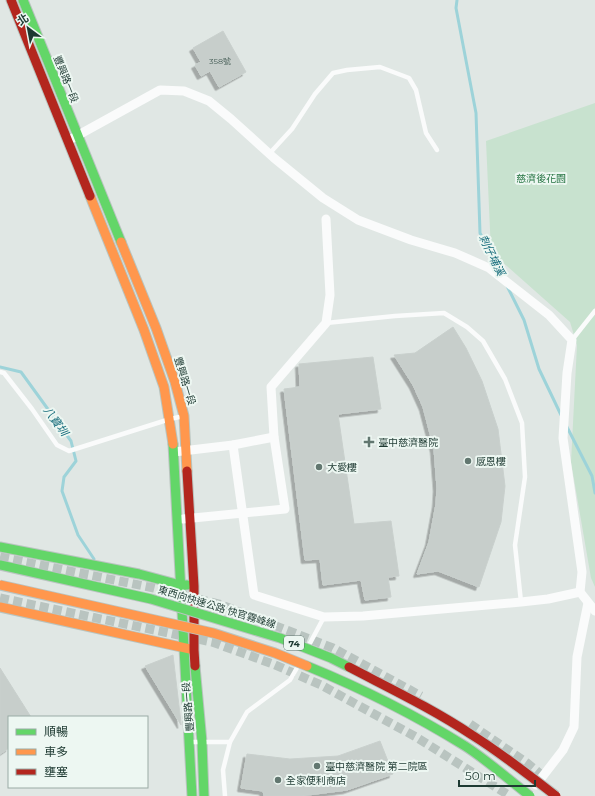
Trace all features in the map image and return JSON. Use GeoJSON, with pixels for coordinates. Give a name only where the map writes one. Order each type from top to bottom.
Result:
{"type":"FeatureCollection","features":[{"type":"Feature","properties":{"kind":"main road","name":"豐興路一段"},"geometry":{"type":"LineString","coordinates":[[11,0],[144,330],[164,387],[174,452],[183,647],[192,796]]}},
{"type":"Feature","properties":{"kind":"main road","name":"豐興路一段"},"geometry":{"type":"LineString","coordinates":[[23,0],[156,328],[175,382],[184,416],[194,586],[194,650],[202,742],[204,796]]}},
{"type":"Feature","properties":{"kind":"main road"},"geometry":{"type":"LineString","coordinates":[[0,546],[139,574],[180,585],[194,586]]}},
{"type":"Feature","properties":{"kind":"main road","name":"東西向快速公路 快官霧峰線"},"geometry":{"type":"LineString","coordinates":[[0,565],[151,599],[280,638],[331,658],[430,709],[473,735],[556,796]]}},
{"type":"Feature","properties":{"kind":"main road","name":"74"},"geometry":{"type":"LineString","coordinates":[[0,585],[213,632],[275,653],[326,674],[423,722],[466,747],[529,796]]}},
{"type":"Feature","properties":{"kind":"main road"},"geometry":{"type":"LineString","coordinates":[[0,608],[194,650]]}},
{"type":"Feature","properties":{"kind":"street"},"geometry":{"type":"LineString","coordinates":[[68,140],[78,137],[160,90],[184,90],[209,101],[232,119],[269,154],[323,198],[358,220],[411,240],[455,253],[489,268],[549,316],[572,340],[567,373],[563,438],[582,572],[580,592],[595,611]]}},
{"type":"Feature","properties":{"kind":"street"},"geometry":{"type":"LineString","coordinates":[[177,519],[285,509],[274,437],[271,387],[326,323],[330,295],[326,219]]}},
{"type":"Feature","properties":{"kind":"street"},"geometry":{"type":"LineString","coordinates":[[174,452],[274,437]]}},
{"type":"Feature","properties":{"kind":"street"},"geometry":{"type":"LineString","coordinates":[[233,444],[254,595],[324,616],[363,616],[521,602],[548,599],[580,592]]}},
{"type":"Feature","properties":{"kind":"street"},"geometry":{"type":"LineString","coordinates":[[529,796],[563,750],[574,727],[577,657],[588,603]]}},
{"type":"Feature","properties":{"kind":"lane"},"geometry":{"type":"LineString","coordinates":[[269,154],[292,129],[315,94],[333,73],[347,70],[380,67],[409,78],[416,90],[426,133],[437,150]]}},
{"type":"Feature","properties":{"kind":"lane"},"geometry":{"type":"LineString","coordinates":[[572,340],[595,311]]}},
{"type":"Feature","properties":{"kind":"lane"},"geometry":{"type":"LineString","coordinates":[[326,323],[444,313],[467,327],[483,341],[504,378],[522,423],[525,477],[515,545],[521,602]]}},
{"type":"Feature","properties":{"kind":"lane"},"geometry":{"type":"LineString","coordinates":[[0,372],[4,373],[9,379],[57,445],[69,451],[170,419],[184,416]]}},
{"type":"Feature","properties":{"kind":"lane"},"geometry":{"type":"LineString","coordinates":[[510,563],[517,562]]}},
{"type":"Feature","properties":{"kind":"lane"},"geometry":{"type":"LineString","coordinates":[[305,652],[324,616]]}},
{"type":"Feature","properties":{"kind":"lane"},"geometry":{"type":"LineString","coordinates":[[225,796],[223,770],[230,742],[247,712],[290,680],[302,659]]}},
{"type":"Feature","properties":{"kind":"lane"},"geometry":{"type":"LineString","coordinates":[[189,742],[230,742]]}},
{"type":"Feature","properties":{"kind":"green space","name":"慈濟後花園"},"geometry":{"type":"Polygon","coordinates":[[[595,103],[595,587],[591,578],[571,462],[577,345],[570,322],[491,252],[486,141],[595,103]]]}},
{"type":"Feature","properties":{"kind":"building"},"geometry":{"type":"Polygon","coordinates":[[[223,31],[246,72],[219,87],[210,71],[201,76],[195,65],[201,62],[193,48],[223,31]]]}},
{"type":"Feature","properties":{"kind":"building","name":"感恩樓"},"geometry":{"type":"Polygon","coordinates":[[[453,327],[466,348],[482,381],[498,429],[505,486],[501,522],[479,587],[438,571],[417,574],[429,542],[436,504],[437,488],[434,449],[423,407],[413,385],[394,355],[415,353],[453,327]]]}},
{"type":"Feature","properties":{"kind":"building","name":"大愛樓"},"geometry":{"type":"Polygon","coordinates":[[[373,357],[381,409],[338,414],[354,524],[391,521],[399,576],[388,577],[391,597],[365,600],[361,580],[323,585],[320,559],[305,560],[284,389],[300,387],[299,364],[373,357]]]}},
{"type":"Feature","properties":{"kind":"building"},"geometry":{"type":"Polygon","coordinates":[[[173,655],[181,723],[181,725],[145,666],[173,655]]]}},
{"type":"Feature","properties":{"kind":"building"},"geometry":{"type":"Polygon","coordinates":[[[0,668],[30,716],[8,716],[8,749],[0,754],[0,668]]]}},
{"type":"Feature","properties":{"kind":"building","name":"臺中慈濟醫院 第二院區"},"geometry":{"type":"Polygon","coordinates":[[[380,741],[393,774],[347,790],[300,796],[264,796],[263,791],[241,788],[247,754],[290,759],[338,756],[380,741]]]}},
{"type":"Feature","properties":{"kind":"waterway","name":"刺仔埔溪"},"geometry":{"type":"LineString","coordinates":[[457,0],[456,8],[476,113],[480,233],[501,273]]}},
{"type":"Feature","properties":{"kind":"waterway","name":"刺仔埔溪"},"geometry":{"type":"LineString","coordinates":[[507,286],[524,320],[539,369],[561,415]]}},
{"type":"Feature","properties":{"kind":"waterway","name":"八寶圳"},"geometry":{"type":"LineString","coordinates":[[0,367],[21,372],[71,441],[76,461],[64,477],[62,491],[78,535],[94,559]]}},
{"type":"Feature","properties":{"kind":"waterway","name":"刺仔埔溪"},"geometry":{"type":"LineString","coordinates":[[566,425],[592,476],[595,493]]}},
{"type":"Feature","properties":{"kind":"tunnel"},"geometry":{"type":"LineString","coordinates":[[0,557],[154,588],[219,604],[333,648],[421,696]]}},
{"type":"Feature","properties":{"kind":"tunnel"},"geometry":{"type":"LineString","coordinates":[[0,598],[212,642],[273,664],[321,685],[416,737],[510,796]]}},
{"type":"Feature","properties":{"kind":"tunnel"},"geometry":{"type":"LineString","coordinates":[[470,724],[527,763],[544,777]]}},
{"type":"Feature","properties":{"kind":"traffic: fast"},"geometry":{"type":"LineString","coordinates":[[23,0],[121,242]]}},
{"type":"Feature","properties":{"kind":"traffic: fast"},"geometry":{"type":"LineString","coordinates":[[173,444],[192,796]]}},
{"type":"Feature","properties":{"kind":"traffic: fast"},"geometry":{"type":"LineString","coordinates":[[0,547],[139,574],[180,585],[187,585]]}},
{"type":"Feature","properties":{"kind":"traffic: fast"},"geometry":{"type":"LineString","coordinates":[[0,565],[151,599],[280,638],[331,658],[349,667]]}},
{"type":"Feature","properties":{"kind":"traffic: fast"},"geometry":{"type":"LineString","coordinates":[[195,666],[202,742],[204,796]]}},
{"type":"Feature","properties":{"kind":"traffic: fast"},"geometry":{"type":"LineString","coordinates":[[307,666],[388,703],[465,746],[530,796]]}},
{"type":"Feature","properties":{"kind":"traffic: slow"},"geometry":{"type":"LineString","coordinates":[[90,196],[144,330],[164,387],[173,444]]}},
{"type":"Feature","properties":{"kind":"traffic: slow"},"geometry":{"type":"LineString","coordinates":[[121,242],[156,328],[175,382],[184,416],[187,471]]}},
{"type":"Feature","properties":{"kind":"traffic: slow"},"geometry":{"type":"LineString","coordinates":[[0,585],[213,633],[275,653],[307,666]]}},
{"type":"Feature","properties":{"kind":"traffic: slow"},"geometry":{"type":"LineString","coordinates":[[0,607],[190,649]]}},
{"type":"Feature","properties":{"kind":"traffic: jam"},"geometry":{"type":"LineString","coordinates":[[11,0],[90,196]]}},
{"type":"Feature","properties":{"kind":"traffic: jam"},"geometry":{"type":"LineString","coordinates":[[187,471],[194,586],[195,666]]}},
{"type":"Feature","properties":{"kind":"traffic: jam"},"geometry":{"type":"LineString","coordinates":[[349,667],[442,716],[483,742],[556,796]]}},
{"type":"Feature","properties":{"kind":"place","name":"臺中慈濟醫院"},"geometry":{"type":"Point","coordinates":[369,442]}},
{"type":"Feature","properties":{"kind":"place","name":"感恩樓"},"geometry":{"type":"Point","coordinates":[468,461]}},
{"type":"Feature","properties":{"kind":"place","name":"大愛樓"},"geometry":{"type":"Point","coordinates":[319,467]}},
{"type":"Feature","properties":{"kind":"place","name":"臺中慈濟醫院 第二院區"},"geometry":{"type":"Point","coordinates":[317,766]}},
{"type":"Feature","properties":{"kind":"place","name":"全家便利商店"},"geometry":{"type":"Point","coordinates":[278,780]}}]}
